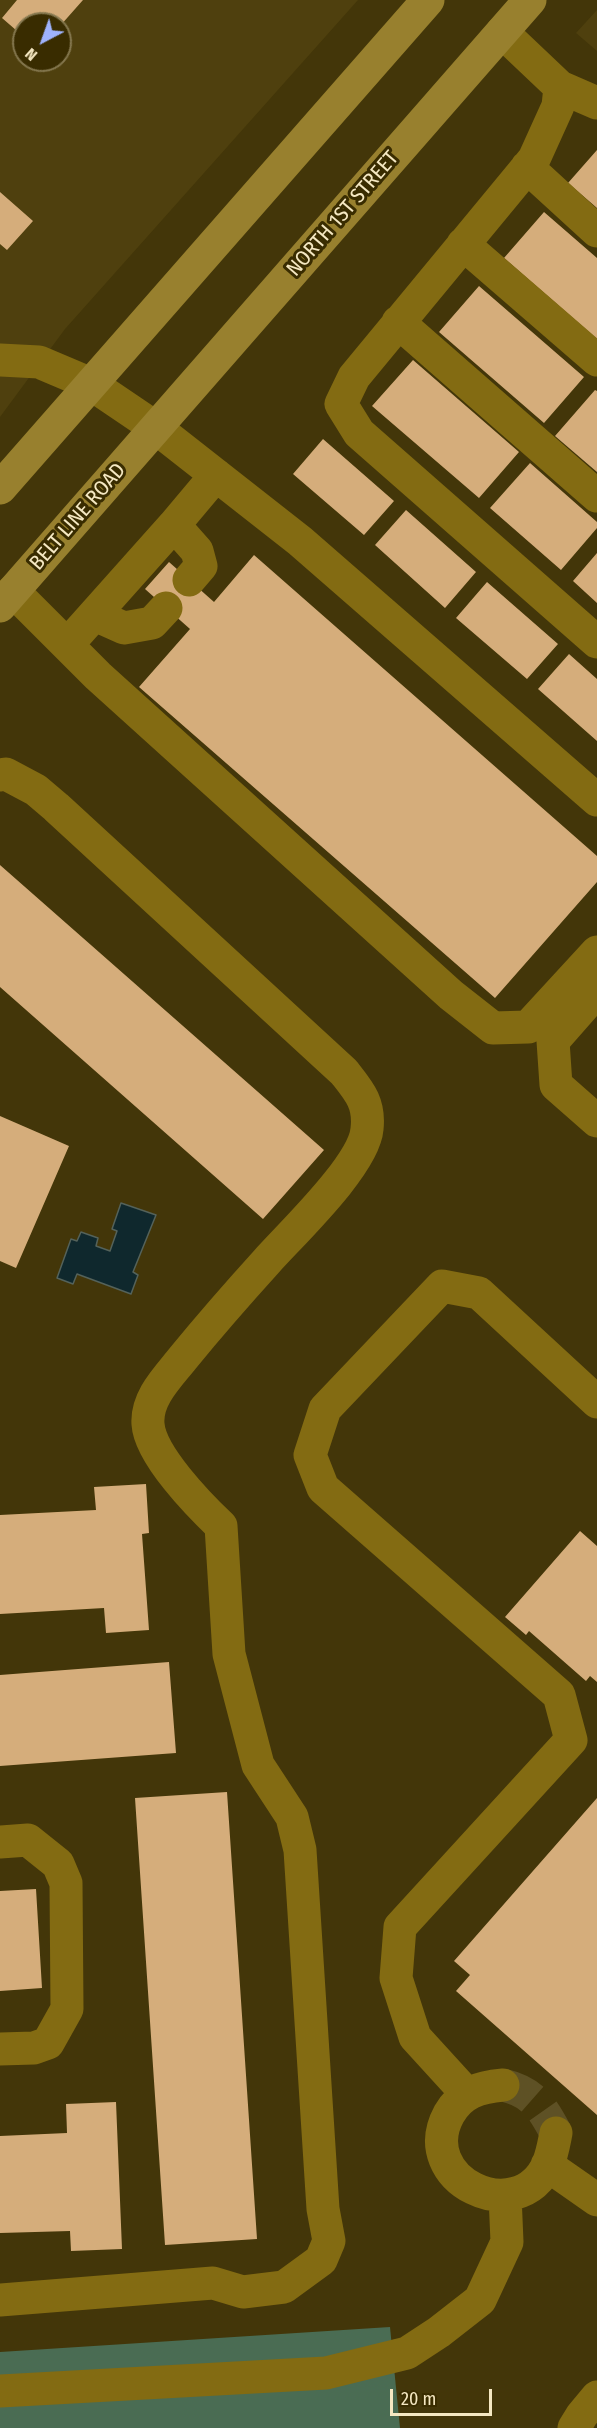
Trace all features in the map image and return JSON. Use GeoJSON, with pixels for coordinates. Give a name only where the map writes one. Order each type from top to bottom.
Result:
{"type":"FeatureCollection","features":[{"type":"Feature","properties":{"kind":"main road"},"geometry":{"type":"LineString","coordinates":[[0,488],[428,0]]}},
{"type":"Feature","properties":{"kind":"main road","name":"NORTH 1ST STREET"},"geometry":{"type":"LineString","coordinates":[[156,428],[530,0]]}},
{"type":"Feature","properties":{"kind":"main road","name":"BELT LINE ROAD"},"geometry":{"type":"LineString","coordinates":[[7,599],[156,428]]}},
{"type":"Feature","properties":{"kind":"street"},"geometry":{"type":"LineString","coordinates":[[502,32],[560,87],[597,103]]}},
{"type":"Feature","properties":{"kind":"street"},"geometry":{"type":"LineString","coordinates":[[560,87],[558,106],[534,159],[354,377],[341,404],[359,433],[597,642]]}},
{"type":"Feature","properties":{"kind":"street"},"geometry":{"type":"LineString","coordinates":[[527,167],[597,231]]}},
{"type":"Feature","properties":{"kind":"street"},"geometry":{"type":"LineString","coordinates":[[463,244],[597,360]]}},
{"type":"Feature","properties":{"kind":"street"},"geometry":{"type":"LineString","coordinates":[[398,322],[597,496]]}},
{"type":"Feature","properties":{"kind":"street"},"geometry":{"type":"LineString","coordinates":[[0,360],[39,362],[91,384],[156,428],[300,541],[597,800]]}},
{"type":"Feature","properties":{"kind":"street"},"geometry":{"type":"LineString","coordinates":[[68,645],[216,475]]}},
{"type":"Feature","properties":{"kind":"street"},"geometry":{"type":"LineString","coordinates":[[174,525],[197,551],[201,566],[189,580]]}},
{"type":"Feature","properties":{"kind":"street"},"geometry":{"type":"LineString","coordinates":[[7,599],[68,645],[98,676],[425,971],[493,1028],[528,1027],[597,952]]}},
{"type":"Feature","properties":{"kind":"street"},"geometry":{"type":"LineString","coordinates":[[95,615],[124,628],[152,623],[166,608]]}},
{"type":"Feature","properties":{"kind":"street"},"geometry":{"type":"LineString","coordinates":[[0,775],[6,774],[36,790],[56,807],[344,1072],[364,1098],[367,1129],[360,1151],[341,1179],[213,1321],[161,1385],[151,1402],[148,1425],[155,1449],[192,1495],[221,1526],[229,1654],[258,1765],[292,1817],[300,1850],[323,2209],[329,2241],[321,2260],[284,2287],[243,2292],[213,2283],[0,2300]]}},
{"type":"Feature","properties":{"kind":"street"},"geometry":{"type":"LineString","coordinates":[[597,991],[553,1041],[556,1085],[597,1121]]}},
{"type":"Feature","properties":{"kind":"street"},"geometry":{"type":"LineString","coordinates":[[467,2094],[415,2037],[396,1978],[400,1927],[571,1740],[559,1695],[323,1488],[310,1455],[325,1409],[442,1286],[479,1293],[597,1402]]}},
{"type":"Feature","properties":{"kind":"street"},"geometry":{"type":"LineString","coordinates":[[0,1842],[28,1840],[58,1864],[66,1882],[68,2008],[48,2043],[34,2048],[0,2049]]}},
{"type":"Feature","properties":{"kind":"street"},"geometry":{"type":"LineString","coordinates":[[503,2085],[483,2087],[467,2094],[453,2106],[444,2123],[442,2141],[445,2160],[455,2176],[469,2188],[487,2195],[505,2195],[523,2190],[537,2179],[548,2165],[556,2133]]}},
{"type":"Feature","properties":{"kind":"street"},"geometry":{"type":"LineString","coordinates":[[548,2165],[597,2200]]}},
{"type":"Feature","properties":{"kind":"street"},"geometry":{"type":"LineString","coordinates":[[0,2391],[327,2373],[407,2353],[439,2332],[480,2300],[507,2242],[505,2195]]}},
{"type":"Feature","properties":{"kind":"street"},"geometry":{"type":"LineString","coordinates":[[574,2428],[597,2397]]}},
{"type":"Feature","properties":{"kind":"shaded area"},"geometry":{"type":"Polygon","coordinates":[[[0,0],[358,0],[65,329],[0,417],[0,0]]]}},
{"type":"Feature","properties":{"kind":"shaded area"},"geometry":{"type":"Polygon","coordinates":[[[597,10],[597,51],[576,33],[597,10]]]}},
{"type":"Feature","properties":{"kind":"green space"},"geometry":{"type":"Polygon","coordinates":[[[390,2327],[400,2428],[0,2428],[0,2352],[390,2327]]]}},
{"type":"Feature","properties":{"kind":"water"},"geometry":{"type":"Polygon","coordinates":[[[121,1203],[156,1215],[133,1272],[138,1275],[131,1294],[77,1274],[73,1284],[57,1278],[71,1239],[77,1241],[81,1232],[98,1238],[96,1246],[110,1251],[117,1231],[112,1229],[121,1203]]]}},
{"type":"Feature","properties":{"kind":"building"},"geometry":{"type":"Polygon","coordinates":[[[17,0],[83,0],[72,12],[12,12],[12,27],[2,18],[17,0]]]}},
{"type":"Feature","properties":{"kind":"building"},"geometry":{"type":"Polygon","coordinates":[[[597,150],[597,208],[568,183],[597,150]]]}},
{"type":"Feature","properties":{"kind":"building"},"geometry":{"type":"Polygon","coordinates":[[[0,192],[33,221],[7,250],[0,244],[0,192]]]}},
{"type":"Feature","properties":{"kind":"building"},"geometry":{"type":"Polygon","coordinates":[[[544,212],[597,258],[597,339],[504,258],[544,212]]]}},
{"type":"Feature","properties":{"kind":"building"},"geometry":{"type":"Polygon","coordinates":[[[479,286],[584,377],[544,423],[439,332],[479,286]]]}},
{"type":"Feature","properties":{"kind":"building"},"geometry":{"type":"Polygon","coordinates":[[[413,360],[519,452],[479,498],[372,406],[413,360]]]}},
{"type":"Feature","properties":{"kind":"building"},"geometry":{"type":"Polygon","coordinates":[[[595,390],[597,391],[597,472],[555,436],[595,390]]]}},
{"type":"Feature","properties":{"kind":"building"},"geometry":{"type":"Polygon","coordinates":[[[323,439],[394,501],[364,535],[293,474],[323,439]]]}},
{"type":"Feature","properties":{"kind":"building"},"geometry":{"type":"Polygon","coordinates":[[[530,463],[597,522],[597,528],[561,570],[490,508],[530,463]]]}},
{"type":"Feature","properties":{"kind":"building"},"geometry":{"type":"Polygon","coordinates":[[[406,510],[476,572],[445,608],[375,545],[406,510]]]}},
{"type":"Feature","properties":{"kind":"building"},"geometry":{"type":"Polygon","coordinates":[[[597,553],[597,603],[573,581],[597,553]]]}},
{"type":"Feature","properties":{"kind":"building"},"geometry":{"type":"Polygon","coordinates":[[[254,555],[597,856],[597,882],[495,998],[139,687],[190,629],[145,589],[169,562],[214,602],[254,555]]]}},
{"type":"Feature","properties":{"kind":"building"},"geometry":{"type":"Polygon","coordinates":[[[487,582],[558,644],[527,679],[456,618],[487,582]]]}},
{"type":"Feature","properties":{"kind":"building"},"geometry":{"type":"Polygon","coordinates":[[[569,654],[597,679],[597,741],[538,689],[569,654]]]}},
{"type":"Feature","properties":{"kind":"building"},"geometry":{"type":"Polygon","coordinates":[[[0,865],[324,1150],[263,1219],[0,987],[0,865]]]}},
{"type":"Feature","properties":{"kind":"building"},"geometry":{"type":"Polygon","coordinates":[[[0,1116],[69,1146],[16,1268],[0,1261],[0,1116]]]}},
{"type":"Feature","properties":{"kind":"building"},"geometry":{"type":"Polygon","coordinates":[[[146,1484],[149,1533],[142,1534],[149,1630],[106,1633],[104,1608],[0,1614],[0,1515],[96,1510],[94,1487],[146,1484]]]}},
{"type":"Feature","properties":{"kind":"building"},"geometry":{"type":"Polygon","coordinates":[[[580,1531],[597,1546],[597,1682],[590,1676],[586,1681],[529,1631],[526,1635],[505,1617],[580,1531]]]}},
{"type":"Feature","properties":{"kind":"building"},"geometry":{"type":"Polygon","coordinates":[[[169,1662],[176,1753],[0,1766],[0,1675],[169,1662]]]}},
{"type":"Feature","properties":{"kind":"building"},"geometry":{"type":"Polygon","coordinates":[[[227,1792],[257,2239],[165,2245],[135,1798],[227,1792]]]}},
{"type":"Feature","properties":{"kind":"building"},"geometry":{"type":"Polygon","coordinates":[[[597,1798],[597,2115],[456,1991],[470,1975],[454,1961],[597,1798]]]}},
{"type":"Feature","properties":{"kind":"building"},"geometry":{"type":"Polygon","coordinates":[[[36,1889],[42,1988],[0,1991],[0,1891],[36,1889]]]}},
{"type":"Feature","properties":{"kind":"building"},"geometry":{"type":"Polygon","coordinates":[[[116,2102],[122,2249],[71,2251],[70,2231],[0,2233],[0,2136],[67,2133],[66,2104],[116,2102]]]}},
{"type":"Feature","properties":{"kind":"tunnel"},"geometry":{"type":"LineString","coordinates":[[503,2085],[529,2096],[541,2108],[556,2133]]}}]}
